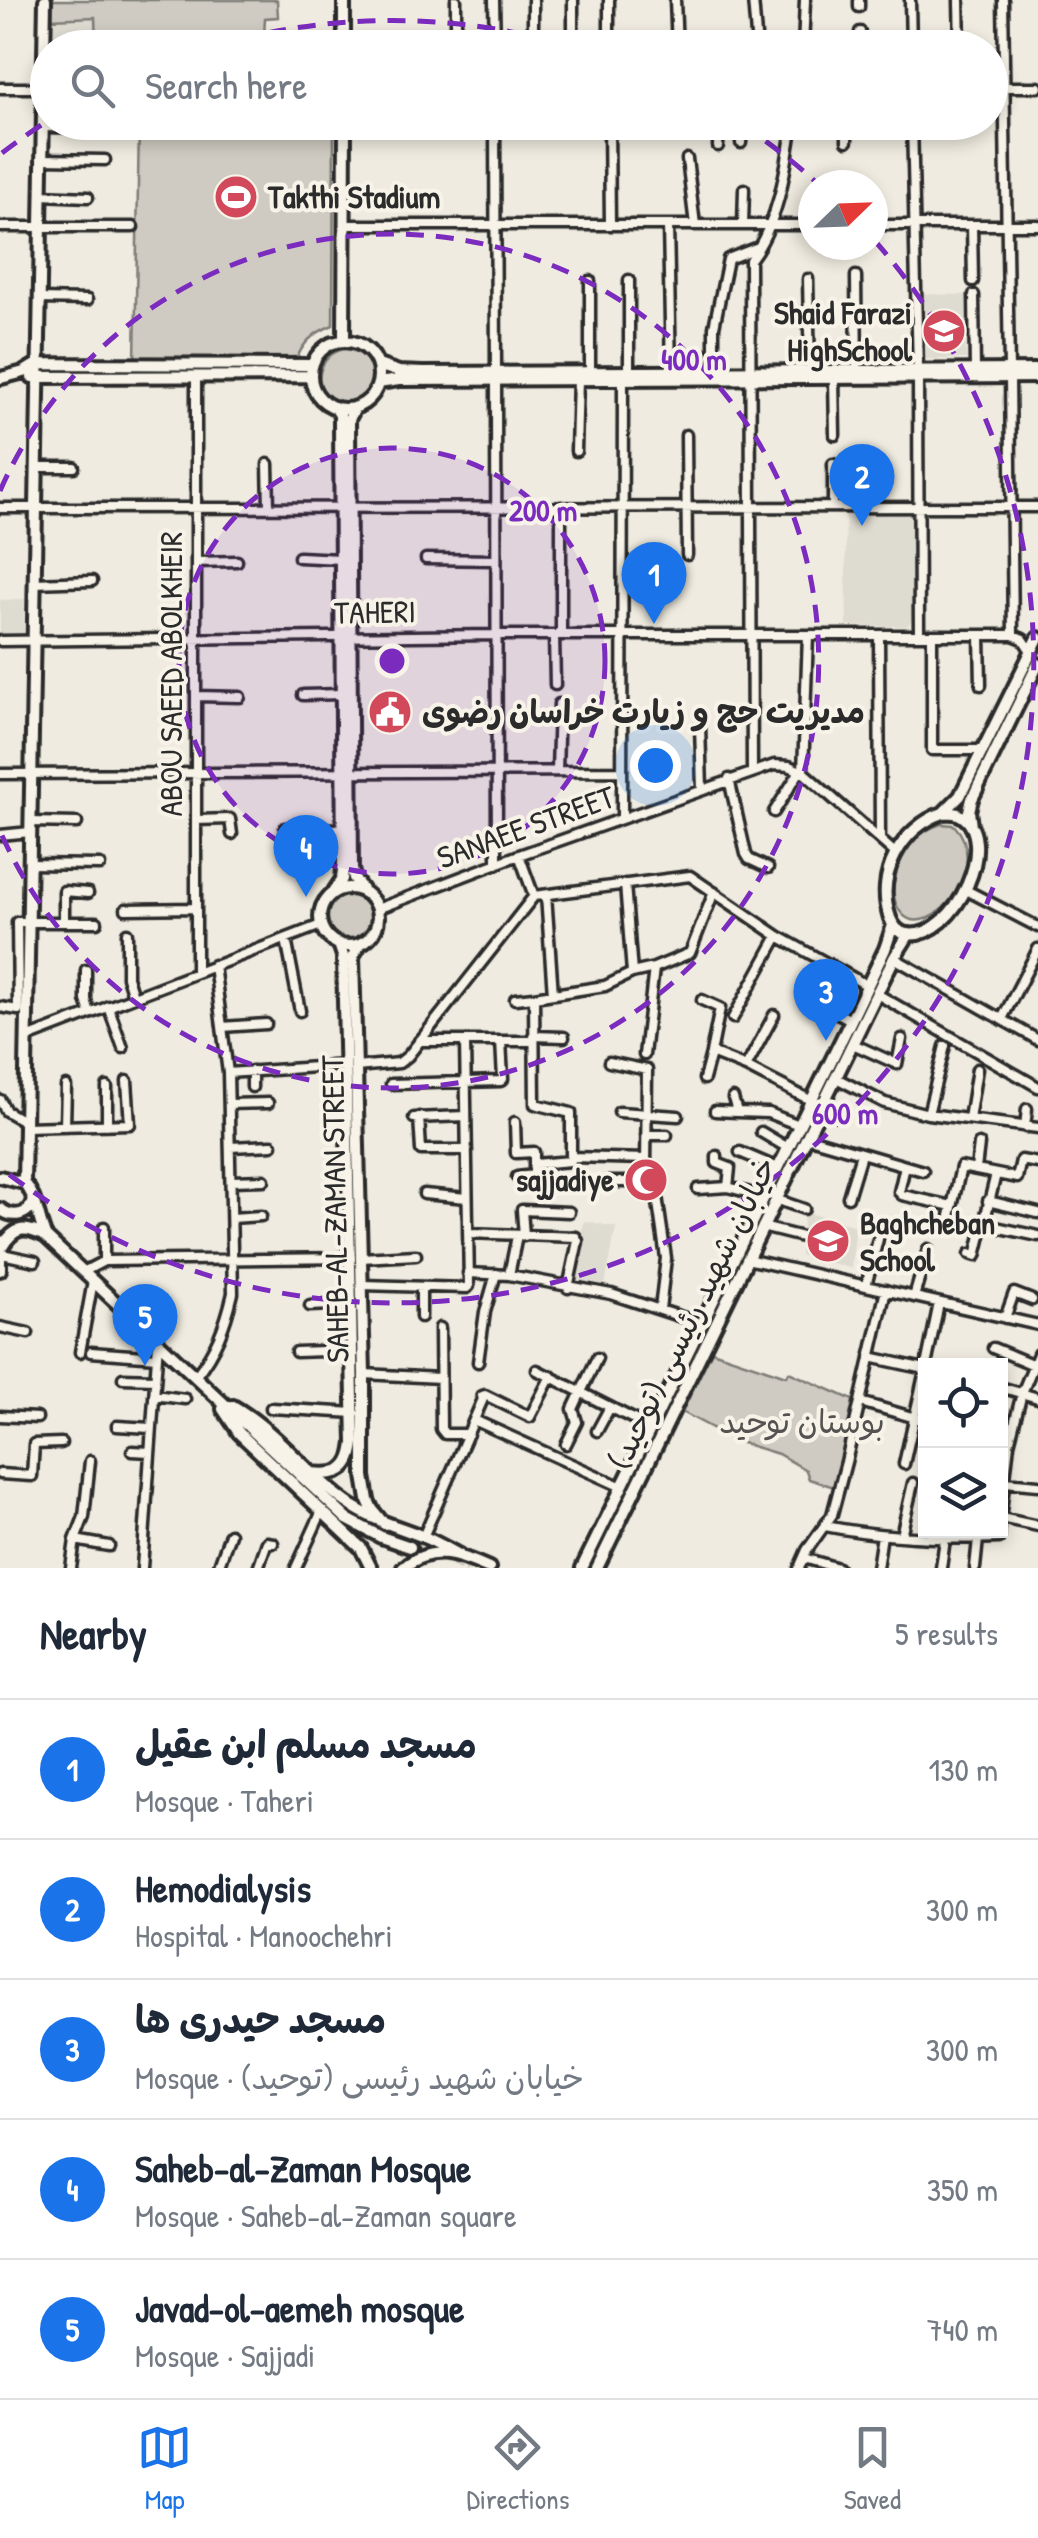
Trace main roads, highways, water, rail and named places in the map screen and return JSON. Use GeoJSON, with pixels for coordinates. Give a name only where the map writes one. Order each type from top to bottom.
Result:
{"type":"FeatureCollection","features":[{"type":"Feature","properties":{"kind":"main road"},"geometry":{"type":"LineString","coordinates":[[44,0],[44,30]]}},
{"type":"Feature","properties":{"kind":"main road"},"geometry":{"type":"LineString","coordinates":[[344,0],[344,30]]}},
{"type":"Feature","properties":{"kind":"main road"},"geometry":{"type":"LineString","coordinates":[[24,1183],[42,140]]}},
{"type":"Feature","properties":{"kind":"main road"},"geometry":{"type":"LineString","coordinates":[[344,341],[345,140]]}},
{"type":"Feature","properties":{"kind":"main road"},"geometry":{"type":"LineString","coordinates":[[355,408],[335,408],[316,393],[311,371],[327,346],[353,342],[368,350],[378,365],[378,383],[370,398],[355,408],[349,419],[341,559],[346,637],[342,694],[352,869],[354,878],[378,909],[378,916],[375,931],[362,944],[338,944],[328,938],[321,925],[320,910],[328,896],[349,887],[364,891]]}},
{"type":"Feature","properties":{"kind":"main road"},"geometry":{"type":"LineString","coordinates":[[0,378],[37,364],[311,371]]}},
{"type":"Feature","properties":{"kind":"main road"},"geometry":{"type":"LineString","coordinates":[[378,365],[399,372],[578,379],[714,371],[750,375],[857,370],[1010,374],[1038,370]]}},
{"type":"Feature","properties":{"kind":"main road"},"geometry":{"type":"LineString","coordinates":[[378,383],[590,372],[834,378],[975,370],[1038,378]]}},
{"type":"Feature","properties":{"kind":"main road"},"geometry":{"type":"LineString","coordinates":[[0,378],[196,377],[311,371]]}},
{"type":"Feature","properties":{"kind":"main road"},"geometry":{"type":"LineString","coordinates":[[334,892],[342,879],[347,771],[345,507],[340,419],[335,408]]}},
{"type":"Feature","properties":{"kind":"main road"},"geometry":{"type":"LineString","coordinates":[[1038,638],[960,796],[943,812],[916,827],[896,853],[886,902],[899,932],[909,934],[934,926],[946,918],[966,890],[976,858],[969,811],[972,800],[1038,664]]}},
{"type":"Feature","properties":{"kind":"main road"},"geometry":{"type":"LineString","coordinates":[[943,812],[959,814],[971,827]]}},
{"type":"Feature","properties":{"kind":"main road","name":"خیابان شهید رئیسی (توحید)"},"geometry":{"type":"LineString","coordinates":[[770,1198],[853,1044],[893,925]]}},
{"type":"Feature","properties":{"kind":"main road","name":"خیابان شهید رئیسی (توحید)"},"geometry":{"type":"LineString","coordinates":[[597,1568],[747,1259],[762,1226],[778,1168],[799,1125],[851,1020],[909,934]]}},
{"type":"Feature","properties":{"kind":"main road"},"geometry":{"type":"LineString","coordinates":[[310,1472],[327,1474],[348,1464],[353,1450],[355,1413],[351,1066],[343,956],[338,944]]}},
{"type":"Feature","properties":{"kind":"main road","name":"SAHEB-AL-ZAMAN STREET"},"geometry":{"type":"LineString","coordinates":[[351,1066],[353,956],[362,944]]}},
{"type":"Feature","properties":{"kind":"main road"},"geometry":{"type":"LineString","coordinates":[[0,1177],[24,1183],[31,1189],[45,1236]]}},
{"type":"Feature","properties":{"kind":"main road"},"geometry":{"type":"LineString","coordinates":[[0,1209],[8,1215],[22,1214],[34,1198]]}},
{"type":"Feature","properties":{"kind":"main road"},"geometry":{"type":"LineString","coordinates":[[582,1568],[770,1198]]}},
{"type":"Feature","properties":{"kind":"main road"},"geometry":{"type":"LineString","coordinates":[[0,1270],[1,1247],[10,1234],[32,1230],[45,1236],[347,1519],[410,1547]]}},
{"type":"Feature","properties":{"kind":"main road","name":"SAHEB-AL-ZAMAN STREET"},"geometry":{"type":"LineString","coordinates":[[356,1258],[362,1285],[364,1476],[368,1500],[384,1524]]}},
{"type":"Feature","properties":{"kind":"main road"},"geometry":{"type":"LineString","coordinates":[[214,1396],[254,1418],[310,1472],[362,1514],[423,1536],[488,1568]]}},
{"type":"Feature","properties":{"kind":"main road"},"geometry":{"type":"LineString","coordinates":[[214,1396],[239,1433],[362,1548],[371,1568]]}},
{"type":"Feature","properties":{"kind":"main road"},"geometry":{"type":"LineString","coordinates":[[403,1568],[429,1554],[459,1555]]}},
{"type":"Feature","properties":{"kind":"tunnel"},"geometry":{"type":"LineString","coordinates":[[410,1547],[468,1568]]}},
{"type":"Feature","properties":{"kind":"place","name":"Takthi Stadium"},"geometry":{"type":"Point","coordinates":[236,197]}},
{"type":"Feature","properties":{"kind":"place","name":"Shaid Farazi HighSchool"},"geometry":{"type":"Point","coordinates":[944,331]}},
{"type":"Feature","properties":{"kind":"place","name":"Hemodialysis"},"geometry":{"type":"Point","coordinates":[862,526]}},
{"type":"Feature","properties":{"kind":"place","name":"مسجد مسلم ابن عقیل"},"geometry":{"type":"Point","coordinates":[654,624]}},
{"type":"Feature","properties":{"kind":"place","name":"مدیریت حج و زیارت خراسان رضوی"},"geometry":{"type":"Point","coordinates":[390,712]}},
{"type":"Feature","properties":{"kind":"place","name":"Saheb-al-Zaman Mosque"},"geometry":{"type":"Point","coordinates":[306,897]}},
{"type":"Feature","properties":{"kind":"place","name":"مسجد حیدری ها"},"geometry":{"type":"Point","coordinates":[826,1041]}},
{"type":"Feature","properties":{"kind":"place","name":"sajjadiye"},"geometry":{"type":"Point","coordinates":[646,1180]}},
{"type":"Feature","properties":{"kind":"place","name":"Baghcheban School"},"geometry":{"type":"Point","coordinates":[828,1241]}},
{"type":"Feature","properties":{"kind":"place","name":"Javad-ol-aemeh mosque"},"geometry":{"type":"Point","coordinates":[145,1366]}},
{"type":"Feature","properties":{"kind":"park label","name":"بوستان توحید"},"geometry":{"type":"Point","coordinates":[802,1422]}}]}
